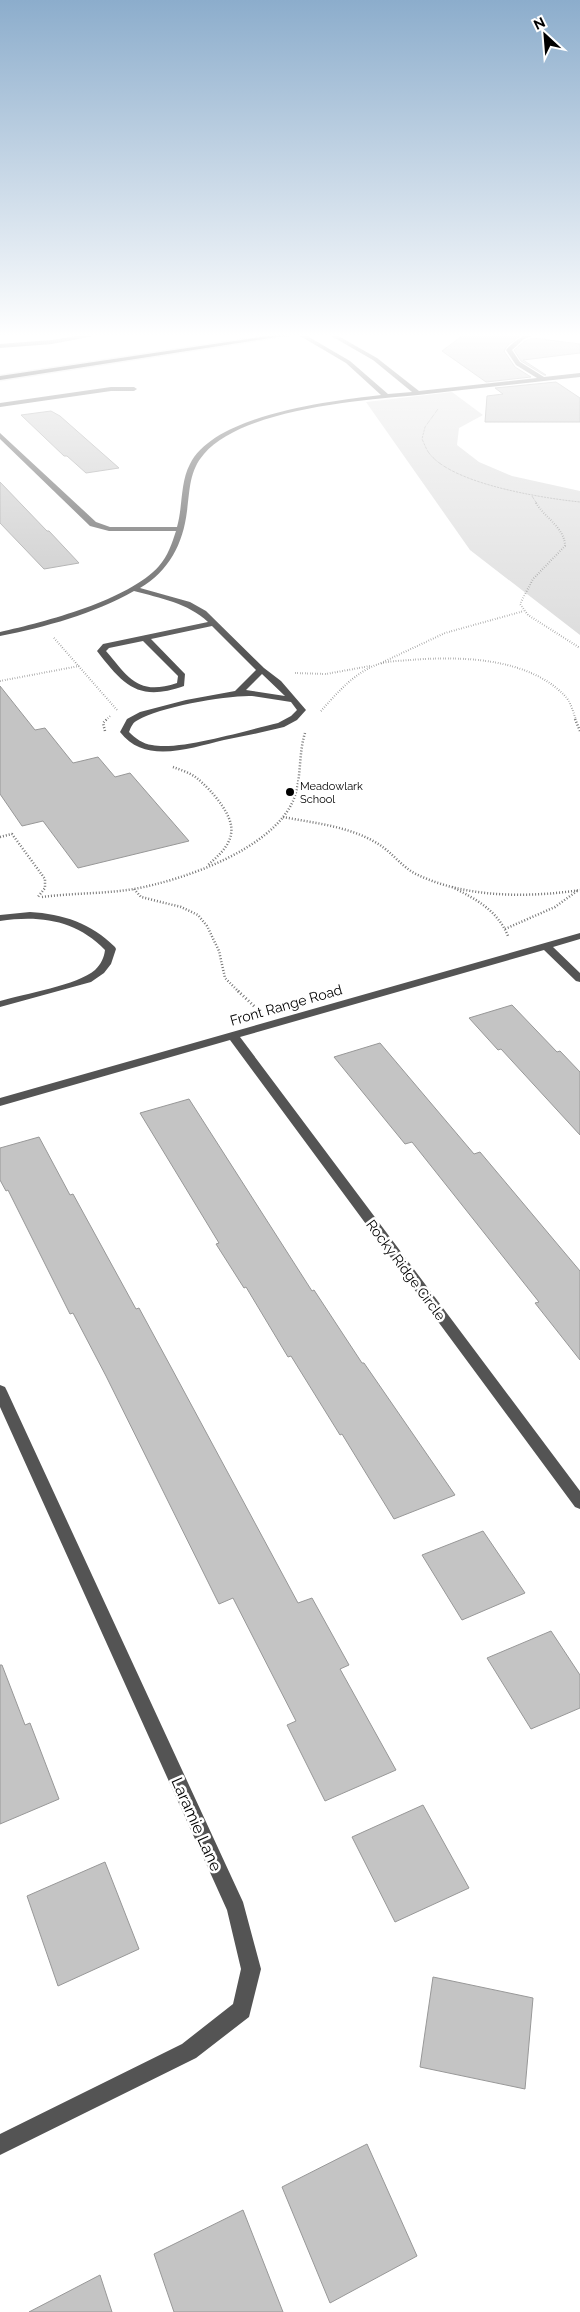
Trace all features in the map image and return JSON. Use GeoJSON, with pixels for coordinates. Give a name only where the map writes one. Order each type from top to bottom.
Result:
{"type":"FeatureCollection","features":[{"type":"Feature","properties":{"kind":"street"},"geometry":{"type":"LineString","coordinates":[[6,441],[93,524],[109,529],[180,529]]}},
{"type":"Feature","properties":{"kind":"street"},"geometry":{"type":"LineString","coordinates":[[0,634],[74,614],[133,588],[158,571],[170,556],[180,529],[184,513],[187,473],[196,457],[216,441]]}},
{"type":"Feature","properties":{"kind":"street"},"geometry":{"type":"LineString","coordinates":[[133,588],[187,604],[203,613],[211,624],[261,670],[272,676],[302,710],[294,718],[281,725],[174,749],[157,750],[138,744],[124,732],[128,724],[136,716],[238,693],[272,695],[293,700]]}},
{"type":"Feature","properties":{"kind":"street"},"geometry":{"type":"LineString","coordinates":[[145,638],[182,676],[181,684],[168,690],[149,691],[136,688],[101,651],[106,646],[211,624]]}},
{"type":"Feature","properties":{"kind":"street"},"geometry":{"type":"LineString","coordinates":[[238,693],[261,670]]}},
{"type":"Feature","properties":{"kind":"street"},"geometry":{"type":"LineString","coordinates":[[0,918],[15,915],[56,918],[82,926],[100,936],[111,949],[109,963],[99,973],[87,980],[0,1004]]}},
{"type":"Feature","properties":{"kind":"street","name":"Front Range Road"},"geometry":{"type":"LineString","coordinates":[[0,1102],[580,936]]}},
{"type":"Feature","properties":{"kind":"street"},"geometry":{"type":"LineString","coordinates":[[546,946],[580,979]]}},
{"type":"Feature","properties":{"kind":"street","name":"Rocky Ridge Circle"},"geometry":{"type":"LineString","coordinates":[[233,1036],[580,1503]]}},
{"type":"Feature","properties":{"kind":"street","name":"Laramie Lane"},"geometry":{"type":"LineString","coordinates":[[0,1391],[236,1909],[251,1969],[242,2010],[189,2050],[0,2145]]}},
{"type":"Feature","properties":{"kind":"path"},"geometry":{"type":"LineString","coordinates":[[423,441],[425,447],[434,457],[472,479],[532,496],[580,502]]}},
{"type":"Feature","properties":{"kind":"path"},"geometry":{"type":"LineString","coordinates":[[532,496],[547,518],[563,531],[566,540],[561,553],[539,570],[522,595],[520,604],[524,611],[580,648]]}},
{"type":"Feature","properties":{"kind":"path"},"geometry":{"type":"LineString","coordinates":[[315,716],[341,688],[361,673],[409,648],[445,633],[524,611]]}},
{"type":"Feature","properties":{"kind":"path"},"geometry":{"type":"LineString","coordinates":[[294,673],[326,674],[430,658],[465,659],[496,663],[525,672],[549,684],[566,697],[580,731]]}},
{"type":"Feature","properties":{"kind":"path"},"geometry":{"type":"LineString","coordinates":[[0,681],[79,666]]}},
{"type":"Feature","properties":{"kind":"path"},"geometry":{"type":"LineString","coordinates":[[28,900],[67,893],[133,889],[179,877],[229,857],[261,838],[283,817],[298,786],[301,748],[308,729]]}},
{"type":"Feature","properties":{"kind":"path"},"geometry":{"type":"LineString","coordinates":[[283,817],[362,836],[377,842],[412,872],[446,884],[477,891],[512,895],[578,890]]}},
{"type":"Feature","properties":{"kind":"path"},"geometry":{"type":"LineString","coordinates":[[0,837],[12,834],[45,879],[45,888],[37,898]]}},
{"type":"Feature","properties":{"kind":"path"},"geometry":{"type":"LineString","coordinates":[[446,884],[476,899],[493,912],[508,936]]}},
{"type":"Feature","properties":{"kind":"path"},"geometry":{"type":"LineString","coordinates":[[133,889],[141,896],[182,907],[198,915],[207,926],[219,951],[225,978],[255,1007]]}},
{"type":"Feature","properties":{"kind":"path"},"geometry":{"type":"LineString","coordinates":[[505,929],[556,907],[578,890]]}},
{"type":"Feature","properties":{"kind":"shaded area"},"geometry":{"type":"Polygon","coordinates":[[[393,441],[457,441],[457,445],[479,462],[512,476],[580,491],[580,635],[470,550],[393,441]]]}},
{"type":"Feature","properties":{"kind":"building"},"geometry":{"type":"Polygon","coordinates":[[[48,441],[88,441],[119,468],[86,473],[67,456],[64,456],[48,441]]]}},
{"type":"Feature","properties":{"kind":"building"},"geometry":{"type":"Polygon","coordinates":[[[0,482],[79,563],[44,569],[0,523],[0,482]]]}},
{"type":"Feature","properties":{"kind":"building"},"geometry":{"type":"Polygon","coordinates":[[[0,686],[35,730],[45,728],[73,763],[98,757],[115,777],[130,773],[189,841],[78,868],[43,821],[22,826],[0,794],[0,686]]]}},
{"type":"Feature","properties":{"kind":"building"},"geometry":{"type":"Polygon","coordinates":[[[512,1005],[557,1052],[560,1051],[580,1072],[580,1135],[501,1049],[498,1050],[469,1018],[512,1005]]]}},
{"type":"Feature","properties":{"kind":"building"},"geometry":{"type":"Polygon","coordinates":[[[380,1043],[474,1154],[480,1152],[580,1271],[580,1360],[535,1303],[539,1302],[412,1142],[405,1144],[334,1057],[380,1043]]]}},
{"type":"Feature","properties":{"kind":"building"},"geometry":{"type":"Polygon","coordinates":[[[189,1099],[312,1291],[314,1290],[362,1363],[364,1363],[455,1495],[394,1519],[342,1434],[340,1435],[291,1356],[288,1357],[246,1287],[244,1288],[216,1244],[219,1243],[140,1113],[189,1099]]]}},
{"type":"Feature","properties":{"kind":"building"},"geometry":{"type":"Polygon","coordinates":[[[39,1137],[70,1195],[73,1194],[136,1309],[139,1308],[298,1603],[312,1598],[349,1665],[340,1669],[396,1770],[325,1801],[287,1725],[296,1721],[233,1598],[219,1604],[106,1376],[73,1313],[70,1314],[8,1190],[6,1191],[0,1180],[0,1148],[39,1137]]]}},
{"type":"Feature","properties":{"kind":"building"},"geometry":{"type":"Polygon","coordinates":[[[483,1531],[525,1593],[462,1620],[422,1555],[483,1531]]]}},
{"type":"Feature","properties":{"kind":"building"},"geometry":{"type":"Polygon","coordinates":[[[551,1631],[580,1675],[580,1708],[531,1729],[487,1658],[551,1631]]]}},
{"type":"Feature","properties":{"kind":"building"},"geometry":{"type":"Polygon","coordinates":[[[0,1665],[2,1665],[25,1725],[30,1723],[59,1799],[0,1824],[0,1665]]]}},
{"type":"Feature","properties":{"kind":"building"},"geometry":{"type":"Polygon","coordinates":[[[423,1805],[469,1888],[395,1922],[352,1837],[423,1805]]]}},
{"type":"Feature","properties":{"kind":"building"},"geometry":{"type":"Polygon","coordinates":[[[105,1862],[139,1949],[58,1986],[27,1896],[105,1862]]]}},
{"type":"Feature","properties":{"kind":"building"},"geometry":{"type":"Polygon","coordinates":[[[433,1977],[533,1998],[525,2089],[420,2067],[433,1977]]]}},
{"type":"Feature","properties":{"kind":"building"},"geometry":{"type":"Polygon","coordinates":[[[367,2144],[417,2256],[330,2303],[282,2187],[367,2144]]]}},
{"type":"Feature","properties":{"kind":"building"},"geometry":{"type":"Polygon","coordinates":[[[243,2210],[283,2312],[174,2312],[154,2254],[243,2210]]]}},
{"type":"Feature","properties":{"kind":"building"},"geometry":{"type":"Polygon","coordinates":[[[100,2275],[112,2312],[29,2312],[100,2275]]]}},
{"type":"Feature","properties":{"kind":"place","name":"Meadowlark School"},"geometry":{"type":"Point","coordinates":[290,792]}}]}
